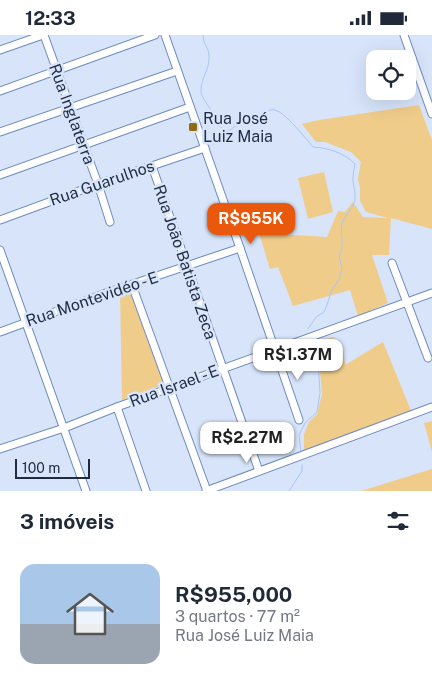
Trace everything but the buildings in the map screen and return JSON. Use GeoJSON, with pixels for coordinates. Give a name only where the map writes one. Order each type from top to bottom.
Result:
{"type":"FeatureCollection","features":[{"type":"Feature","properties":{"kind":"street"},"geometry":{"type":"LineString","coordinates":[[0,50],[44,35]]}},
{"type":"Feature","properties":{"kind":"street","name":"Rua Inglaterra"},"geometry":{"type":"LineString","coordinates":[[44,35],[110,222]]}},
{"type":"Feature","properties":{"kind":"street"},"geometry":{"type":"LineString","coordinates":[[0,91],[155,35]]}},
{"type":"Feature","properties":{"kind":"street"},"geometry":{"type":"LineString","coordinates":[[165,35],[276,349],[299,420]]}},
{"type":"Feature","properties":{"kind":"street"},"geometry":{"type":"LineString","coordinates":[[404,35],[432,115]]}},
{"type":"Feature","properties":{"kind":"street"},"geometry":{"type":"LineString","coordinates":[[0,132],[177,71]]}},
{"type":"Feature","properties":{"kind":"street"},"geometry":{"type":"LineString","coordinates":[[0,175],[190,107]]}},
{"type":"Feature","properties":{"kind":"street","name":"Rua Guarulhos"},"geometry":{"type":"LineString","coordinates":[[0,220],[205,148]]}},
{"type":"Feature","properties":{"kind":"street","name":"Rua João Batista Zeca"},"geometry":{"type":"LineString","coordinates":[[152,166],[258,471]]}},
{"type":"Feature","properties":{"kind":"street","name":"Rua Montevidéo - E"},"geometry":{"type":"LineString","coordinates":[[0,332],[240,248]]}},
{"type":"Feature","properties":{"kind":"street"},"geometry":{"type":"LineString","coordinates":[[0,250],[86,491]]}},
{"type":"Feature","properties":{"kind":"street"},"geometry":{"type":"LineString","coordinates":[[392,263],[428,358]]}},
{"type":"Feature","properties":{"kind":"street"},"geometry":{"type":"LineString","coordinates":[[132,285],[206,491],[432,407]]}},
{"type":"Feature","properties":{"kind":"street","name":"Rua Israel - E"},"geometry":{"type":"LineString","coordinates":[[0,449],[64,428],[170,387],[432,293]]}},
{"type":"Feature","properties":{"kind":"street"},"geometry":{"type":"LineString","coordinates":[[117,407],[146,491]]}},
{"type":"Feature","properties":{"kind":"shaded area"},"geometry":{"type":"Polygon","coordinates":[[[419,105],[432,140],[432,229],[391,218],[389,255],[372,255],[388,303],[358,316],[350,290],[293,306],[278,267],[270,269],[259,233],[327,237],[338,211],[345,212],[353,202],[363,217],[388,218],[366,212],[360,201],[358,179],[361,162],[351,152],[325,142],[316,142],[302,124],[419,105]]]}},
{"type":"Feature","properties":{"kind":"shaded area"},"geometry":{"type":"Polygon","coordinates":[[[324,172],[333,212],[308,219],[298,178],[324,172]]]}},
{"type":"Feature","properties":{"kind":"shaded area"},"geometry":{"type":"Polygon","coordinates":[[[131,290],[165,384],[122,400],[120,293],[131,290]]]}},
{"type":"Feature","properties":{"kind":"shaded area"},"geometry":{"type":"Polygon","coordinates":[[[333,337],[343,348],[345,365],[383,342],[412,413],[304,453],[304,434],[309,422],[317,414],[322,394],[319,360],[311,345],[333,337]]]}},
{"type":"Feature","properties":{"kind":"shaded area"},"geometry":{"type":"Polygon","coordinates":[[[432,421],[432,452],[424,423],[432,421]]]}},
{"type":"Feature","properties":{"kind":"shaded area"},"geometry":{"type":"Polygon","coordinates":[[[432,469],[432,491],[361,491],[432,469]]]}},
{"type":"Feature","properties":{"kind":"waterway"},"geometry":{"type":"LineString","coordinates":[[203,35],[209,53],[209,61],[202,81],[201,93],[217,124],[228,131],[240,123],[267,111],[275,110],[290,121],[313,147],[336,152],[355,164],[353,173],[355,200],[342,224],[342,247],[339,255],[342,269],[324,312],[316,317],[308,329]]}},
{"type":"Feature","properties":{"kind":"waterway"},"geometry":{"type":"LineString","coordinates":[[301,452],[299,435],[305,423],[317,412],[320,393],[318,360],[311,345],[308,344]]}},
{"type":"Feature","properties":{"kind":"waterway"},"geometry":{"type":"LineString","coordinates":[[289,491],[302,471],[302,465]]}},
{"type":"Feature","properties":{"kind":"place","name":"Rua José Luiz Maia"},"geometry":{"type":"Point","coordinates":[193,127]}}]}
